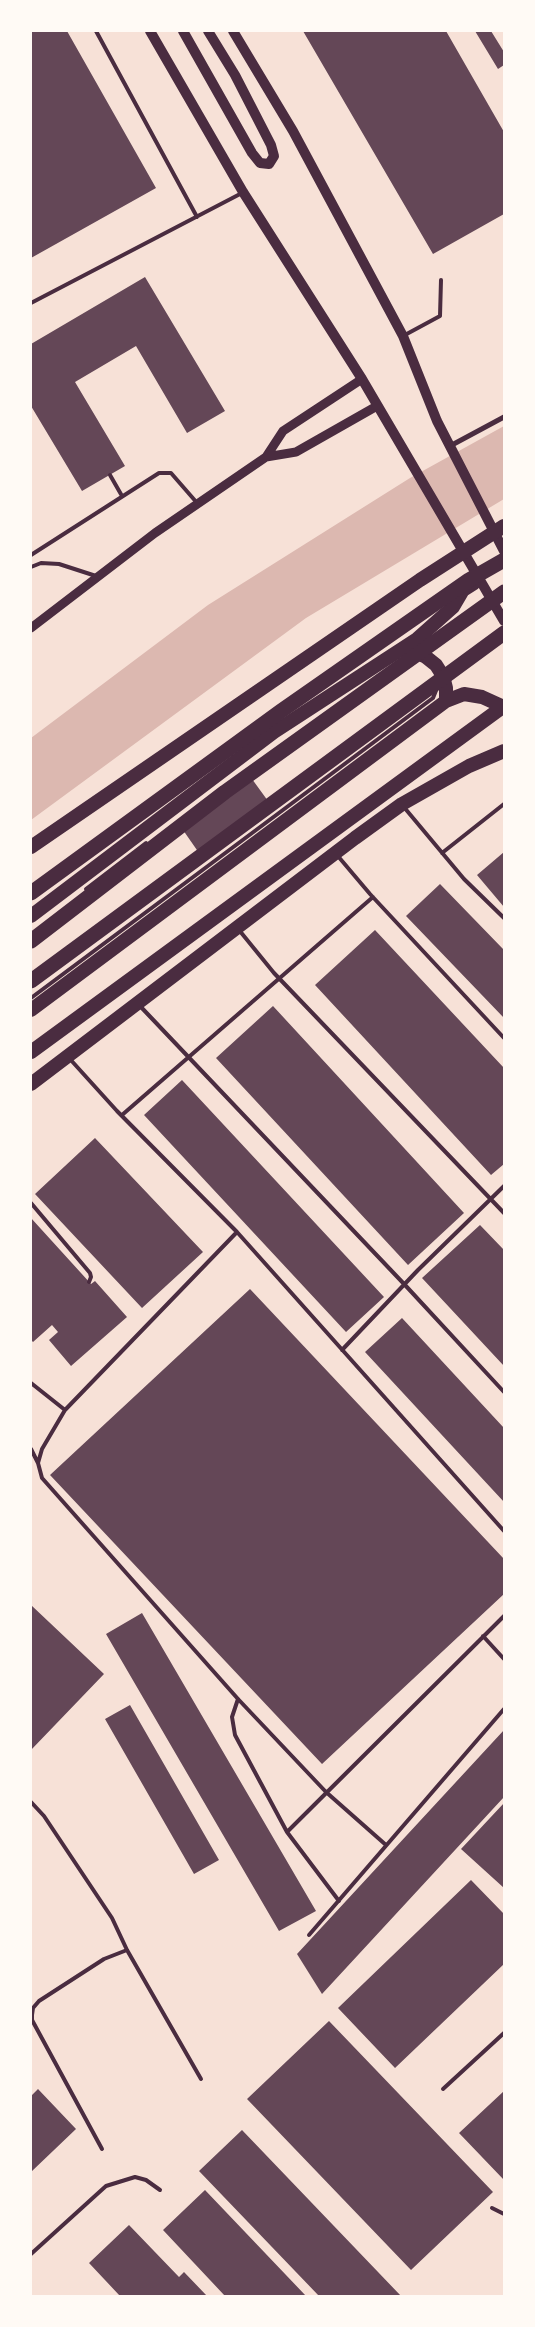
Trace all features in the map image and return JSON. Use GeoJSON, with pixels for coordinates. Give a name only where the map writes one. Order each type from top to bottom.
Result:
{"type":"FeatureCollection","features":[{"type":"Feature","properties":{"kind":"highway"},"geometry":{"type":"LineString","coordinates":[[31,847],[420,580],[502,539]]}},
{"type":"Feature","properties":{"kind":"highway"},"geometry":{"type":"LineString","coordinates":[[31,893],[288,706],[469,580],[504,560]]}},
{"type":"Feature","properties":{"kind":"highway"},"geometry":{"type":"LineString","coordinates":[[31,916],[274,732],[403,648],[453,606],[463,590],[480,579]]}},
{"type":"Feature","properties":{"kind":"highway"},"geometry":{"type":"LineString","coordinates":[[31,941],[225,792],[504,592]]}},
{"type":"Feature","properties":{"kind":"highway"},"geometry":{"type":"LineString","coordinates":[[31,981],[504,633]]}},
{"type":"Feature","properties":{"kind":"highway"},"geometry":{"type":"LineString","coordinates":[[403,648],[415,651],[436,665],[445,682],[446,701]]}},
{"type":"Feature","properties":{"kind":"highway"},"geometry":{"type":"LineString","coordinates":[[31,1010],[446,701],[464,694],[482,697],[504,706]]}},
{"type":"Feature","properties":{"kind":"highway"},"geometry":{"type":"LineString","coordinates":[[31,1052],[504,706]]}},
{"type":"Feature","properties":{"kind":"highway"},"geometry":{"type":"LineString","coordinates":[[31,1084],[402,804],[469,766],[504,751]]}},
{"type":"Feature","properties":{"kind":"main road"},"geometry":{"type":"LineString","coordinates":[[150,31],[243,192],[362,379],[504,622]]}},
{"type":"Feature","properties":{"kind":"main road"},"geometry":{"type":"LineString","coordinates":[[183,31],[252,153],[260,163],[269,164],[274,156],[271,145],[235,75],[208,31]]}},
{"type":"Feature","properties":{"kind":"main road"},"geometry":{"type":"LineString","coordinates":[[233,31],[293,132],[403,336],[437,421],[488,519],[502,539]]}},
{"type":"Feature","properties":{"kind":"street"},"geometry":{"type":"LineString","coordinates":[[31,628],[155,533],[266,457],[283,431],[362,379]]}},
{"type":"Feature","properties":{"kind":"street"},"geometry":{"type":"LineString","coordinates":[[266,457],[296,452],[378,406]]}},
{"type":"Feature","properties":{"kind":"street"},"geometry":{"type":"LineString","coordinates":[[451,447],[504,417]]}},
{"type":"Feature","properties":{"kind":"lane"},"geometry":{"type":"LineString","coordinates":[[96,31],[197,217]]}},
{"type":"Feature","properties":{"kind":"lane"},"geometry":{"type":"LineString","coordinates":[[31,303],[243,192]]}},
{"type":"Feature","properties":{"kind":"lane"},"geometry":{"type":"LineString","coordinates":[[403,336],[440,316],[441,280]]}},
{"type":"Feature","properties":{"kind":"lane"},"geometry":{"type":"LineString","coordinates":[[31,555],[153,476],[164,472],[171,473],[198,504]]}},
{"type":"Feature","properties":{"kind":"lane"},"geometry":{"type":"LineString","coordinates":[[110,475],[122,496]]}},
{"type":"Feature","properties":{"kind":"lane"},"geometry":{"type":"LineString","coordinates":[[31,567],[40,563],[59,564],[98,576]]}},
{"type":"Feature","properties":{"kind":"lane"},"geometry":{"type":"LineString","coordinates":[[239,775],[408,659],[415,657],[427,662],[430,667]]}},
{"type":"Feature","properties":{"kind":"lane"},"geometry":{"type":"LineString","coordinates":[[31,998],[429,702],[434,698],[438,686],[436,679]]}},
{"type":"Feature","properties":{"kind":"lane"},"geometry":{"type":"LineString","coordinates":[[429,702],[446,701]]}},
{"type":"Feature","properties":{"kind":"lane"},"geometry":{"type":"LineString","coordinates":[[402,804],[464,879],[504,918]]}},
{"type":"Feature","properties":{"kind":"lane"},"geometry":{"type":"LineString","coordinates":[[442,853],[504,804]]}},
{"type":"Feature","properties":{"kind":"lane"},"geometry":{"type":"LineString","coordinates":[[82,892],[152,839]]}},
{"type":"Feature","properties":{"kind":"lane"},"geometry":{"type":"LineString","coordinates":[[335,853],[373,897],[504,1038]]}},
{"type":"Feature","properties":{"kind":"lane"},"geometry":{"type":"LineString","coordinates":[[122,1115],[373,897]]}},
{"type":"Feature","properties":{"kind":"lane"},"geometry":{"type":"LineString","coordinates":[[238,928],[278,978],[504,1213]]}},
{"type":"Feature","properties":{"kind":"lane"},"geometry":{"type":"LineString","coordinates":[[138,1003],[504,1392]]}},
{"type":"Feature","properties":{"kind":"lane"},"geometry":{"type":"LineString","coordinates":[[67,1056],[237,1232],[504,1531]]}},
{"type":"Feature","properties":{"kind":"lane"},"geometry":{"type":"LineString","coordinates":[[342,1350],[504,1186]]}},
{"type":"Feature","properties":{"kind":"lane"},"geometry":{"type":"LineString","coordinates":[[31,1203],[90,1272],[89,1282]]}},
{"type":"Feature","properties":{"kind":"lane"},"geometry":{"type":"LineString","coordinates":[[38,1463],[42,1449],[65,1410],[237,1232]]}},
{"type":"Feature","properties":{"kind":"lane"},"geometry":{"type":"LineString","coordinates":[[31,1384],[65,1410]]}},
{"type":"Feature","properties":{"kind":"lane"},"geometry":{"type":"LineString","coordinates":[[31,1449],[38,1463],[42,1478],[238,1699],[326,1792],[386,1845]]}},
{"type":"Feature","properties":{"kind":"lane"},"geometry":{"type":"LineString","coordinates":[[287,1832],[504,1616]]}},
{"type":"Feature","properties":{"kind":"lane"},"geometry":{"type":"LineString","coordinates":[[483,1636],[504,1659]]}},
{"type":"Feature","properties":{"kind":"lane"},"geometry":{"type":"LineString","coordinates":[[238,1699],[232,1717],[235,1735],[287,1832],[339,1900]]}},
{"type":"Feature","properties":{"kind":"lane"},"geometry":{"type":"LineString","coordinates":[[309,1935],[504,1709]]}},
{"type":"Feature","properties":{"kind":"lane"},"geometry":{"type":"LineString","coordinates":[[31,1802],[44,1816],[112,1918],[200,2079]]}},
{"type":"Feature","properties":{"kind":"lane"},"geometry":{"type":"LineString","coordinates":[[102,2149],[32,2020],[32,2014],[33,2008],[39,2001],[104,1959],[128,1950]]}},
{"type":"Feature","properties":{"kind":"lane"},"geometry":{"type":"LineString","coordinates":[[443,2089],[504,2033]]}},
{"type":"Feature","properties":{"kind":"lane"},"geometry":{"type":"LineString","coordinates":[[31,2254],[106,2186],[135,2177],[146,2180],[160,2190]]}},
{"type":"Feature","properties":{"kind":"lane"},"geometry":{"type":"LineString","coordinates":[[492,2208],[504,2214]]}},
{"type":"Feature","properties":{"kind":"shaded area"},"geometry":{"type":"Polygon","coordinates":[[[504,426],[504,499],[306,618],[31,820],[31,738],[208,605],[410,478],[504,426]]]}},
{"type":"Feature","properties":{"kind":"building"},"geometry":{"type":"Polygon","coordinates":[[[31,31],[67,31],[156,188],[31,258],[31,31]]]}},
{"type":"Feature","properties":{"kind":"building"},"geometry":{"type":"Polygon","coordinates":[[[303,31],[446,31],[504,132],[504,214],[433,254],[303,31]]]}},
{"type":"Feature","properties":{"kind":"building"},"geometry":{"type":"Polygon","coordinates":[[[475,31],[491,31],[504,52],[504,65],[498,69],[475,31]]]}},
{"type":"Feature","properties":{"kind":"building"},"geometry":{"type":"Polygon","coordinates":[[[145,277],[225,411],[187,433],[136,346],[75,382],[125,466],[82,491],[31,406],[31,344],[145,277]]]}},
{"type":"Feature","properties":{"kind":"building"},"geometry":{"type":"Polygon","coordinates":[[[252,779],[268,801],[199,853],[183,830],[252,779]]]}},
{"type":"Feature","properties":{"kind":"building"},"geometry":{"type":"Polygon","coordinates":[[[504,852],[504,907],[477,875],[504,852]]]}},
{"type":"Feature","properties":{"kind":"building"},"geometry":{"type":"Polygon","coordinates":[[[440,884],[504,950],[504,1018],[406,916],[440,884]]]}},
{"type":"Feature","properties":{"kind":"building"},"geometry":{"type":"Polygon","coordinates":[[[375,930],[504,1068],[504,1164],[491,1175],[315,985],[375,930]]]}},
{"type":"Feature","properties":{"kind":"building"},"geometry":{"type":"Polygon","coordinates":[[[273,1006],[464,1213],[408,1265],[216,1058],[273,1006]]]}},
{"type":"Feature","properties":{"kind":"building"},"geometry":{"type":"Polygon","coordinates":[[[182,1080],[384,1297],[346,1332],[144,1115],[182,1080]]]}},
{"type":"Feature","properties":{"kind":"building"},"geometry":{"type":"Polygon","coordinates":[[[95,1138],[203,1252],[142,1308],[35,1194],[95,1138]]]}},
{"type":"Feature","properties":{"kind":"building"},"geometry":{"type":"Polygon","coordinates":[[[31,1218],[91,1284],[95,1281],[127,1317],[71,1366],[49,1340],[58,1332],[52,1325],[33,1342],[31,1340],[31,1218]]]}},
{"type":"Feature","properties":{"kind":"building"},"geometry":{"type":"Polygon","coordinates":[[[480,1225],[504,1250],[504,1366],[422,1278],[480,1225]]]}},
{"type":"Feature","properties":{"kind":"building"},"geometry":{"type":"Polygon","coordinates":[[[250,1289],[504,1559],[504,1594],[322,1764],[50,1475],[250,1289]]]}},
{"type":"Feature","properties":{"kind":"building"},"geometry":{"type":"Polygon","coordinates":[[[402,1318],[504,1428],[504,1502],[365,1352],[402,1318]]]}},
{"type":"Feature","properties":{"kind":"building"},"geometry":{"type":"Polygon","coordinates":[[[31,1605],[104,1674],[31,1750],[31,1605]]]}},
{"type":"Feature","properties":{"kind":"building"},"geometry":{"type":"Polygon","coordinates":[[[142,1613],[316,1911],[279,1931],[106,1634],[142,1613]]]}},
{"type":"Feature","properties":{"kind":"building"},"geometry":{"type":"Polygon","coordinates":[[[130,1705],[219,1860],[194,1874],[105,1719],[130,1705]]]}},
{"type":"Feature","properties":{"kind":"building"},"geometry":{"type":"Polygon","coordinates":[[[504,1730],[504,1797],[322,1994],[297,1954],[504,1730]]]}},
{"type":"Feature","properties":{"kind":"building"},"geometry":{"type":"Polygon","coordinates":[[[504,1803],[504,1888],[461,1849],[504,1803]]]}},
{"type":"Feature","properties":{"kind":"building"},"geometry":{"type":"Polygon","coordinates":[[[471,1880],[504,1914],[504,1964],[395,2068],[338,2008],[471,1880]]]}},
{"type":"Feature","properties":{"kind":"building"},"geometry":{"type":"Polygon","coordinates":[[[329,2021],[493,2192],[411,2270],[247,2099],[329,2021]]]}},
{"type":"Feature","properties":{"kind":"building"},"geometry":{"type":"Polygon","coordinates":[[[38,2089],[76,2129],[31,2172],[31,2096],[38,2089]]]}},
{"type":"Feature","properties":{"kind":"building"},"geometry":{"type":"Polygon","coordinates":[[[504,2091],[504,2180],[459,2133],[504,2091]]]}},
{"type":"Feature","properties":{"kind":"building"},"geometry":{"type":"Polygon","coordinates":[[[242,2130],[401,2296],[319,2296],[199,2171],[242,2130]]]}},
{"type":"Feature","properties":{"kind":"building"},"geometry":{"type":"Polygon","coordinates":[[[205,2190],[306,2296],[225,2296],[163,2230],[205,2190]]]}},
{"type":"Feature","properties":{"kind":"building"},"geometry":{"type":"Polygon","coordinates":[[[129,2225],[179,2277],[184,2272],[207,2296],[120,2296],[89,2263],[129,2225]]]}}]}
